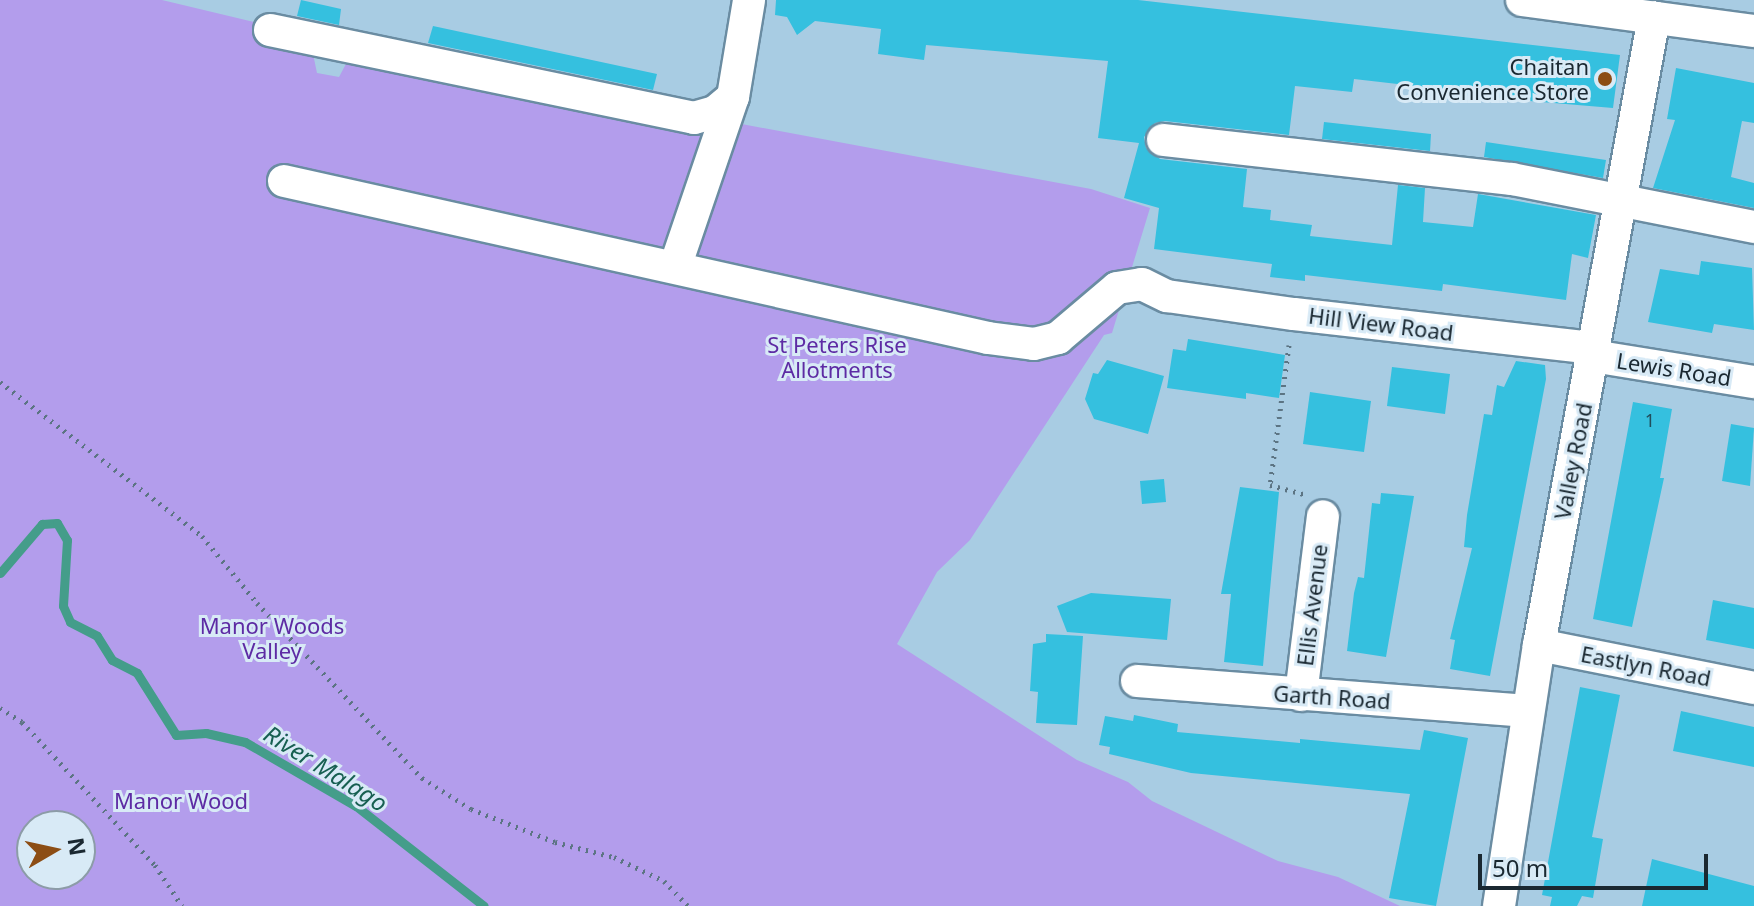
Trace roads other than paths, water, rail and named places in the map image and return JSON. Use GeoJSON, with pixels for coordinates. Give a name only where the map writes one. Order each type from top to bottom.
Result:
{"type":"FeatureCollection","features":[{"type":"Feature","properties":{"kind":"street"},"geometry":{"type":"LineString","coordinates":[[675,267],[733,97],[749,0]]}},
{"type":"Feature","properties":{"kind":"street"},"geometry":{"type":"LineString","coordinates":[[1522,0],[1754,31]]}},
{"type":"Feature","properties":{"kind":"street","name":"Valley Road"},"geometry":{"type":"LineString","coordinates":[[1499,906],[1539,645],[1654,17]]}},
{"type":"Feature","properties":{"kind":"street"},"geometry":{"type":"LineString","coordinates":[[270,30],[331,56],[694,118],[715,112],[733,97]]}},
{"type":"Feature","properties":{"kind":"street"},"geometry":{"type":"LineString","coordinates":[[1163,140],[1512,179],[1754,227]]}},
{"type":"Feature","properties":{"kind":"street","name":"Hill View Road"},"geometry":{"type":"LineString","coordinates":[[284,181],[1034,344],[1058,338],[1078,325],[1117,288],[1142,284],[1167,296],[1594,352]]}},
{"type":"Feature","properties":{"kind":"street","name":"Lewis Road"},"geometry":{"type":"LineString","coordinates":[[1594,352],[1754,382]]}},
{"type":"Feature","properties":{"kind":"street","name":"Ellis Avenue"},"geometry":{"type":"LineString","coordinates":[[1301,695],[1323,516]]}},
{"type":"Feature","properties":{"kind":"street","name":"Eastlyn Road"},"geometry":{"type":"LineString","coordinates":[[1539,645],[1754,688]]}},
{"type":"Feature","properties":{"kind":"street","name":"Garth Road"},"geometry":{"type":"LineString","coordinates":[[1137,681],[1528,711]]}},
{"type":"Feature","properties":{"kind":"waterway","name":"River Malago"},"geometry":{"type":"LineString","coordinates":[[0,573],[42,524],[57,523],[67,540],[63,606],[70,622],[97,636],[112,660],[137,673],[176,735],[206,733],[245,742],[356,806],[484,906]]}},
{"type":"Feature","properties":{"kind":"place","name":"Chaitan Convenience Store"},"geometry":{"type":"Point","coordinates":[1605,79]}},
{"type":"Feature","properties":{"kind":"park label","name":"St Peters Rise Allotments"},"geometry":{"type":"Point","coordinates":[837,356]}},
{"type":"Feature","properties":{"kind":"park label","name":"Manor Woods Valley"},"geometry":{"type":"Point","coordinates":[272,638]}},
{"type":"Feature","properties":{"kind":"park label","name":"Manor Wood"},"geometry":{"type":"Point","coordinates":[181,801]}}]}
